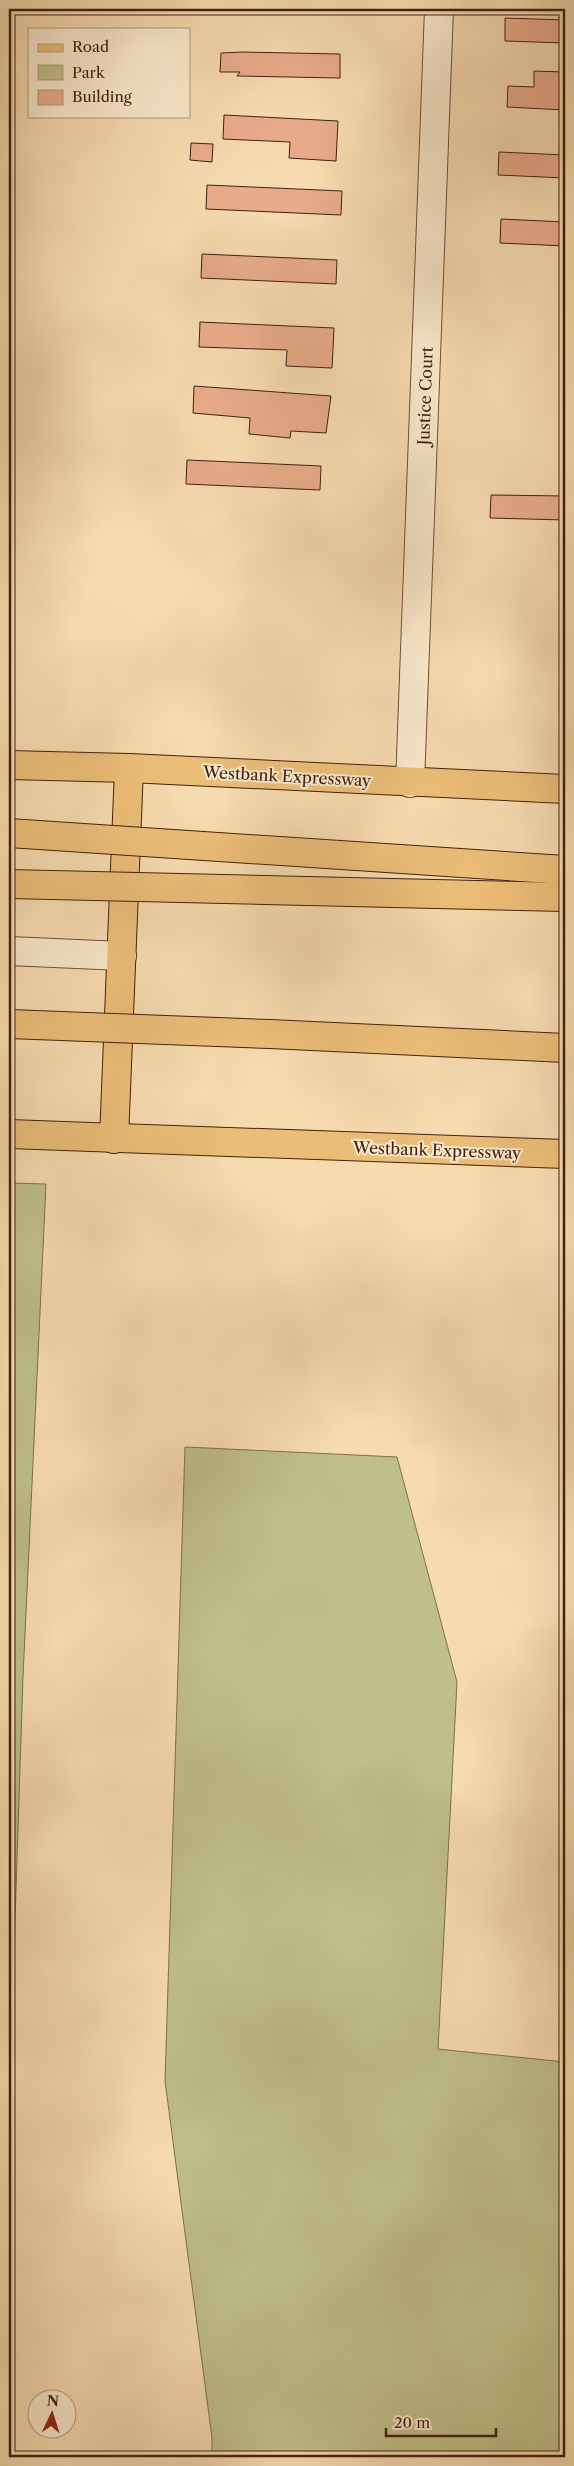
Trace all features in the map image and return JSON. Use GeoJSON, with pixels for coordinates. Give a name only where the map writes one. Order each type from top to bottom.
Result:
{"type":"FeatureCollection","features":[{"type":"Feature","properties":{"kind":"main road","name":"Westbank Expressway"},"geometry":{"type":"LineString","coordinates":[[9,765],[129,768],[565,789]]}},
{"type":"Feature","properties":{"kind":"main road"},"geometry":{"type":"LineString","coordinates":[[114,1139],[129,768]]}},
{"type":"Feature","properties":{"kind":"main road"},"geometry":{"type":"LineString","coordinates":[[9,833],[565,870]]}},
{"type":"Feature","properties":{"kind":"main road"},"geometry":{"type":"LineString","coordinates":[[9,884],[565,897]]}},
{"type":"Feature","properties":{"kind":"main road"},"geometry":{"type":"LineString","coordinates":[[9,1024],[565,1048]]}},
{"type":"Feature","properties":{"kind":"main road"},"geometry":{"type":"LineString","coordinates":[[9,1038],[270,1034]]}},
{"type":"Feature","properties":{"kind":"main road","name":"Westbank Expressway"},"geometry":{"type":"LineString","coordinates":[[9,1134],[565,1154]]}},
{"type":"Feature","properties":{"kind":"street","name":"Justice Court"},"geometry":{"type":"LineString","coordinates":[[410,783],[439,9]]}},
{"type":"Feature","properties":{"kind":"street"},"geometry":{"type":"LineString","coordinates":[[9,951],[122,956]]}},
{"type":"Feature","properties":{"kind":"green space"},"geometry":{"type":"Polygon","coordinates":[[[9,1183],[46,1184],[23,1677],[9,2104],[9,1183]]]}},
{"type":"Feature","properties":{"kind":"green space"},"geometry":{"type":"Polygon","coordinates":[[[185,1447],[397,1457],[457,1682],[438,2049],[565,2062],[565,2457],[212,2457],[212,2438],[165,2081],[185,1447]]]}},
{"type":"Feature","properties":{"kind":"building"},"geometry":{"type":"Polygon","coordinates":[[[306,9],[349,9],[349,11],[306,9]]]}},
{"type":"Feature","properties":{"kind":"building"},"geometry":{"type":"Polygon","coordinates":[[[505,18],[565,20],[565,43],[505,41],[505,18]]]}},
{"type":"Feature","properties":{"kind":"building"},"geometry":{"type":"Polygon","coordinates":[[[221,53],[340,54],[340,78],[237,76],[240,72],[220,72],[221,53]]]}},
{"type":"Feature","properties":{"kind":"building"},"geometry":{"type":"Polygon","coordinates":[[[534,71],[565,72],[565,110],[507,107],[508,86],[534,87],[534,71]]]}},
{"type":"Feature","properties":{"kind":"building"},"geometry":{"type":"Polygon","coordinates":[[[224,115],[338,121],[336,161],[289,158],[290,142],[223,139],[224,115]]]}},
{"type":"Feature","properties":{"kind":"building"},"geometry":{"type":"Polygon","coordinates":[[[191,143],[213,144],[212,162],[190,160],[191,143]]]}},
{"type":"Feature","properties":{"kind":"building"},"geometry":{"type":"Polygon","coordinates":[[[499,152],[565,155],[565,178],[498,175],[499,152]]]}},
{"type":"Feature","properties":{"kind":"building"},"geometry":{"type":"Polygon","coordinates":[[[207,185],[342,191],[341,215],[206,209],[207,185]]]}},
{"type":"Feature","properties":{"kind":"building"},"geometry":{"type":"Polygon","coordinates":[[[501,219],[565,222],[565,246],[500,243],[501,219]]]}},
{"type":"Feature","properties":{"kind":"building"},"geometry":{"type":"Polygon","coordinates":[[[202,254],[337,260],[336,284],[201,278],[202,254]]]}},
{"type":"Feature","properties":{"kind":"building"},"geometry":{"type":"Polygon","coordinates":[[[200,322],[334,328],[332,368],[286,366],[287,350],[199,347],[200,322]]]}},
{"type":"Feature","properties":{"kind":"building"},"geometry":{"type":"Polygon","coordinates":[[[194,386],[331,396],[326,433],[291,431],[290,438],[249,434],[250,418],[193,413],[194,386]]]}},
{"type":"Feature","properties":{"kind":"building"},"geometry":{"type":"Polygon","coordinates":[[[187,460],[321,466],[320,490],[186,484],[187,460]]]}},
{"type":"Feature","properties":{"kind":"building"},"geometry":{"type":"Polygon","coordinates":[[[491,495],[565,496],[565,520],[490,518],[491,495]]]}}]}
